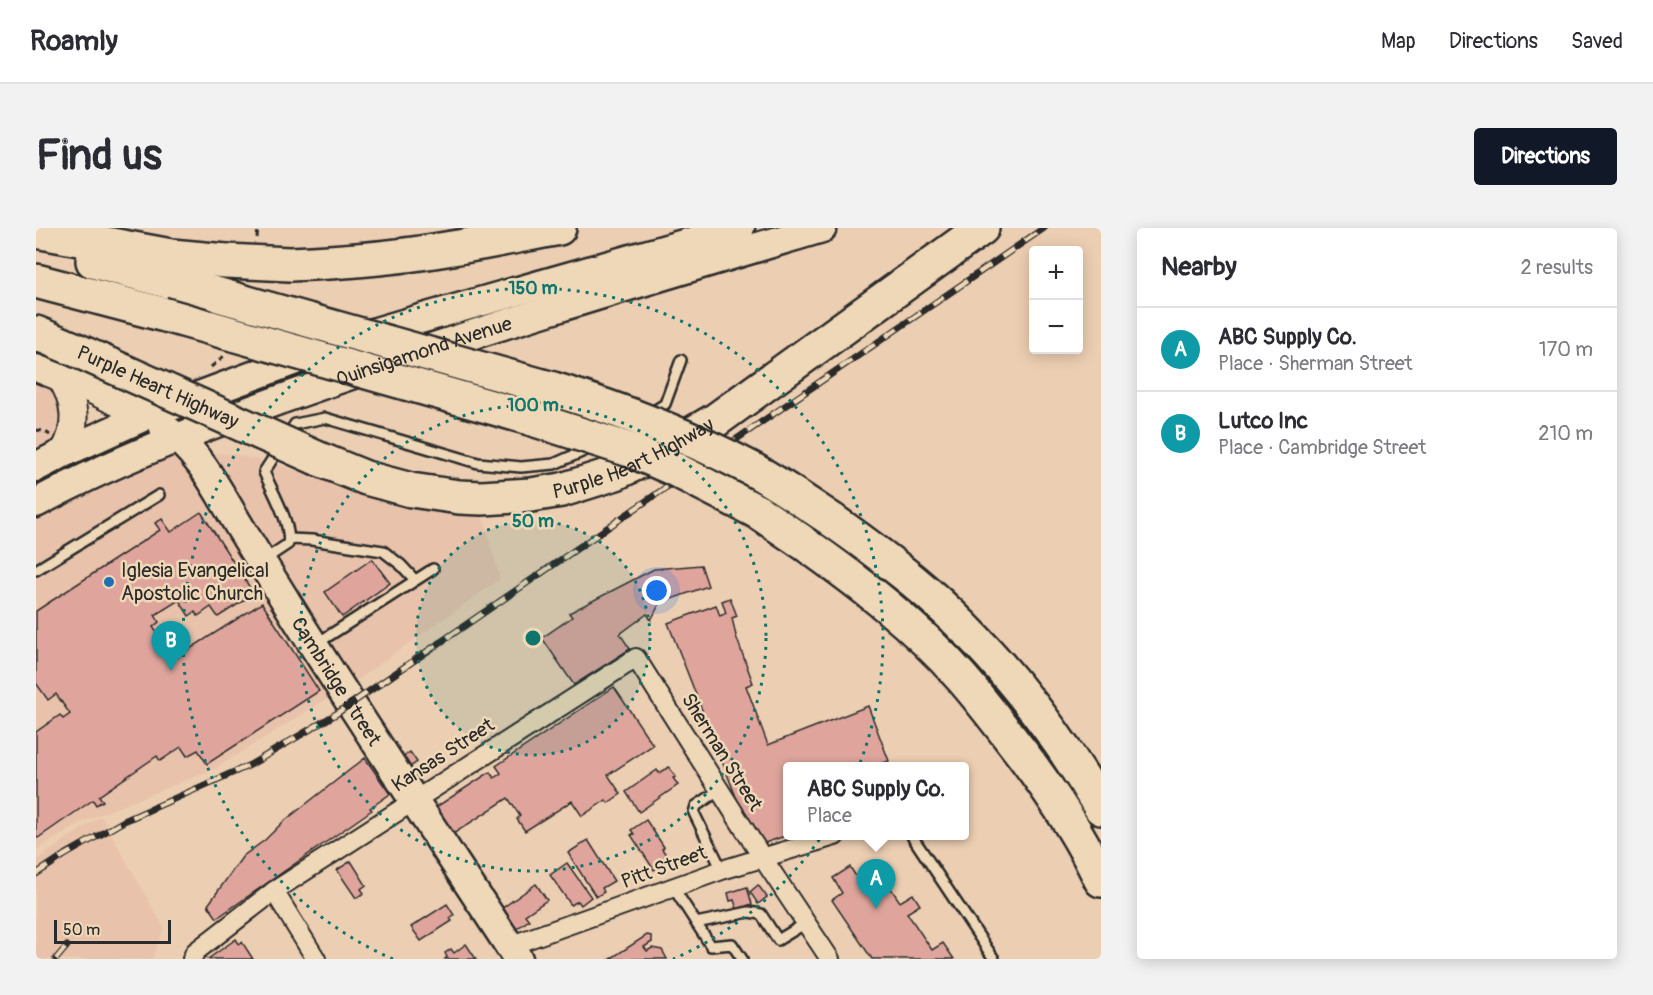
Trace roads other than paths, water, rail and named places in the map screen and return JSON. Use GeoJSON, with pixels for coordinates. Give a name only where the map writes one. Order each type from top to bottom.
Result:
{"type":"FeatureCollection","features":[{"type":"Feature","properties":{"kind":"highway"},"geometry":{"type":"LineString","coordinates":[[36,231],[171,256],[290,264],[351,261],[446,250],[560,228]]}},
{"type":"Feature","properties":{"kind":"highway","name":"Purple Heart Highway"},"geometry":{"type":"LineString","coordinates":[[36,333],[67,363],[366,478],[411,490],[459,497],[531,495],[562,490],[616,473],[668,448],[716,420],[982,228]]}},
{"type":"Feature","properties":{"kind":"highway"},"geometry":{"type":"LineString","coordinates":[[36,246],[219,295],[599,403],[711,448],[752,469],[832,520],[914,581],[974,640],[1009,679],[1060,743],[1101,808]]}},
{"type":"Feature","properties":{"kind":"highway"},"geometry":{"type":"LineString","coordinates":[[36,281],[162,314],[526,417],[633,451],[674,469],[758,512],[849,574],[925,640],[960,676],[1041,780],[1082,844],[1101,880]]}},
{"type":"Feature","properties":{"kind":"main road","name":"Quinsigamond Avenue"},"geometry":{"type":"LineString","coordinates":[[36,467],[59,447],[352,339],[740,228]]}},
{"type":"Feature","properties":{"kind":"main road","name":"Quinsigamond Avenue"},"geometry":{"type":"LineString","coordinates":[[36,503],[104,470],[179,438],[307,390],[510,322],[822,228]]}},
{"type":"Feature","properties":{"kind":"main road"},"geometry":{"type":"LineString","coordinates":[[67,363],[94,391],[145,416]]}},
{"type":"Feature","properties":{"kind":"main road"},"geometry":{"type":"LineString","coordinates":[[36,368],[67,363]]}},
{"type":"Feature","properties":{"kind":"main road"},"geometry":{"type":"LineString","coordinates":[[59,447],[72,436],[74,410],[69,392],[67,363]]}},
{"type":"Feature","properties":{"kind":"main road","name":"Cambridge Street"},"geometry":{"type":"LineString","coordinates":[[145,416],[179,438],[193,452],[413,801],[514,952]]}},
{"type":"Feature","properties":{"kind":"street","name":"Kansas Street"},"geometry":{"type":"LineString","coordinates":[[192,959],[195,952],[274,891],[636,658]]}},
{"type":"Feature","properties":{"kind":"street","name":"Sherman Street"},"geometry":{"type":"LineString","coordinates":[[636,658],[762,857],[830,959]]}},
{"type":"Feature","properties":{"kind":"street","name":"Pitt Street"},"geometry":{"type":"LineString","coordinates":[[514,952],[673,887],[821,840]]}},
{"type":"Feature","properties":{"kind":"street"},"geometry":{"type":"LineString","coordinates":[[274,891],[315,959]]}},
{"type":"Feature","properties":{"kind":"lane"},"geometry":{"type":"LineString","coordinates":[[627,427],[665,404],[681,360]]}},
{"type":"Feature","properties":{"kind":"lane"},"geometry":{"type":"LineString","coordinates":[[261,561],[288,544],[287,525],[264,472],[295,424],[326,418],[478,463],[522,467],[554,464],[599,445],[618,433]]}},
{"type":"Feature","properties":{"kind":"lane"},"geometry":{"type":"LineString","coordinates":[[36,570],[159,495]]}},
{"type":"Feature","properties":{"kind":"lane"},"geometry":{"type":"LineString","coordinates":[[289,539],[312,540],[383,551],[415,580]]}},
{"type":"Feature","properties":{"kind":"lane"},"geometry":{"type":"LineString","coordinates":[[314,645],[433,569]]}},
{"type":"Feature","properties":{"kind":"lane"},"geometry":{"type":"LineString","coordinates":[[720,790],[696,806],[694,813],[722,870]]}},
{"type":"Feature","properties":{"kind":"lane"},"geometry":{"type":"LineString","coordinates":[[915,840],[994,959]]}},
{"type":"Feature","properties":{"kind":"lane"},"geometry":{"type":"LineString","coordinates":[[673,887],[711,946],[732,944],[742,959]]}},
{"type":"Feature","properties":{"kind":"lane"},"geometry":{"type":"LineString","coordinates":[[696,923],[749,912],[761,914],[778,940],[806,923]]}},
{"type":"Feature","properties":{"kind":"railway"},"geometry":{"type":"LineString","coordinates":[[36,874],[124,821],[250,765],[336,714],[1044,228]]}},
{"type":"Feature","properties":{"kind":"railway"},"geometry":{"type":"LineString","coordinates":[[56,959],[67,946]]}},
{"type":"Feature","properties":{"kind":"place","name":"Iglesia Evangelical Apostolic Church"},"geometry":{"type":"Point","coordinates":[109,582]}},
{"type":"Feature","properties":{"kind":"place","name":"Lutco Inc"},"geometry":{"type":"Point","coordinates":[171,671]}},
{"type":"Feature","properties":{"kind":"place","name":"ABC Supply Co."},"geometry":{"type":"Point","coordinates":[876,909]}}]}
